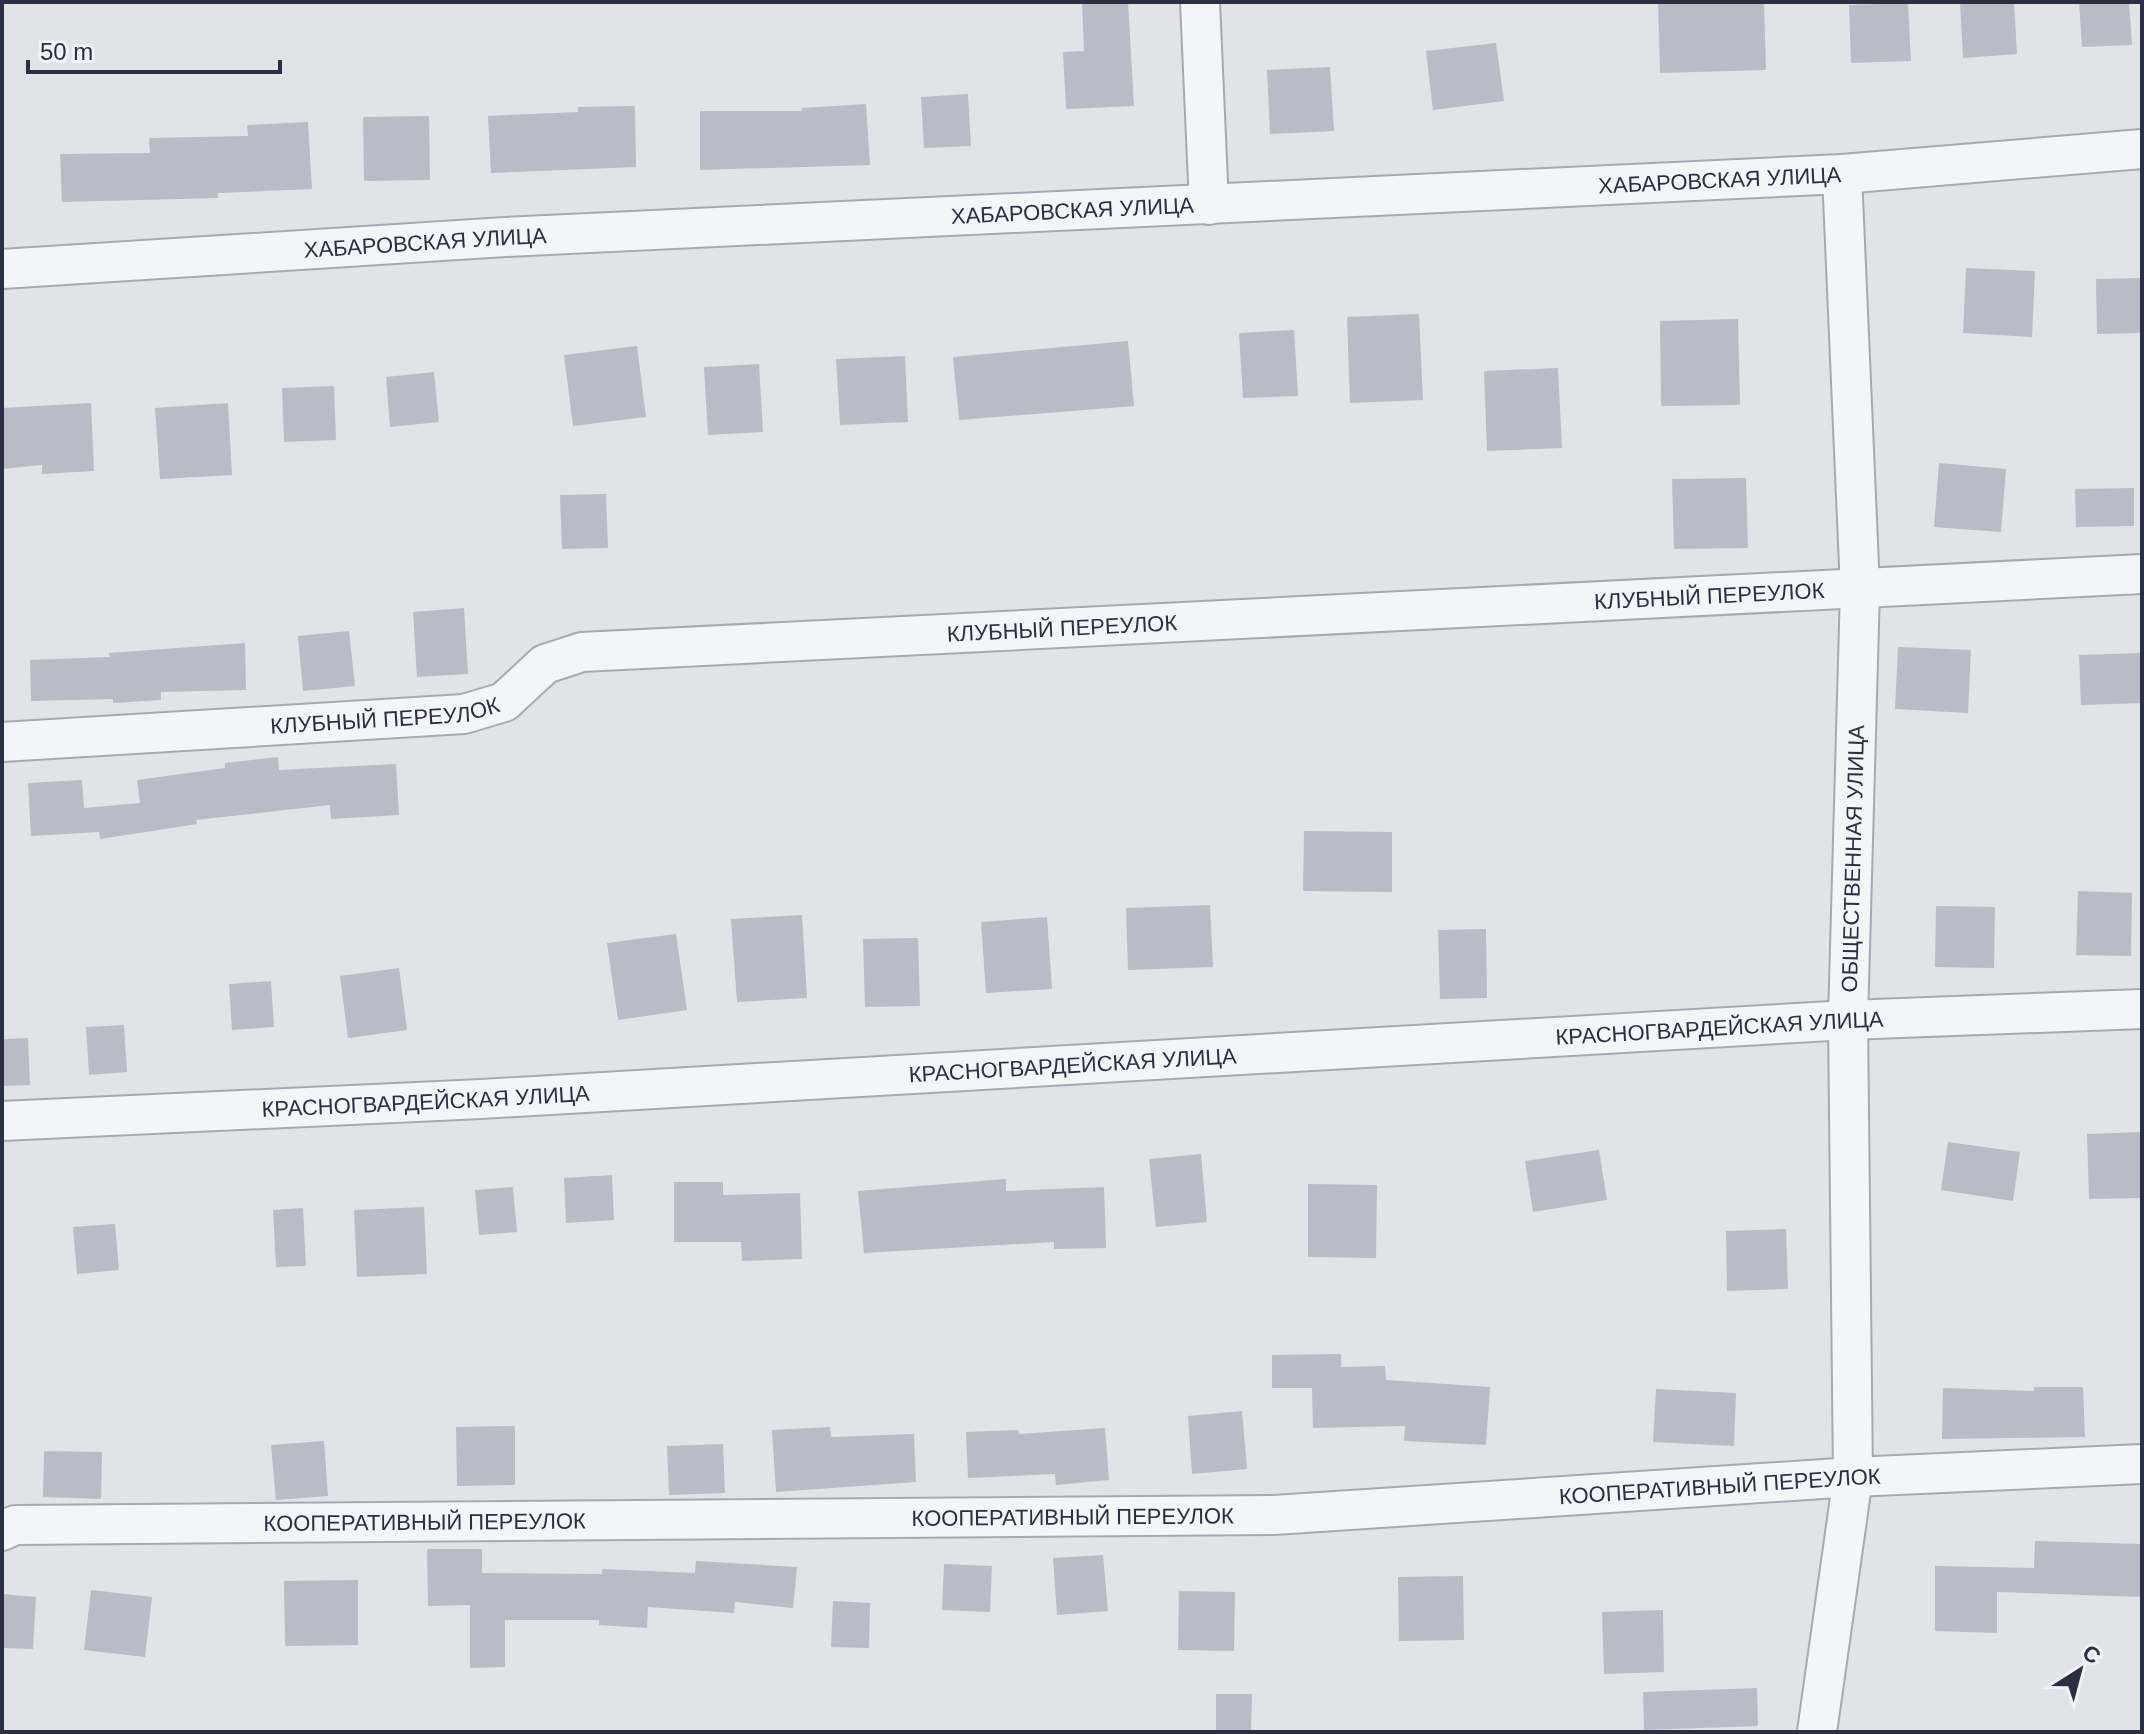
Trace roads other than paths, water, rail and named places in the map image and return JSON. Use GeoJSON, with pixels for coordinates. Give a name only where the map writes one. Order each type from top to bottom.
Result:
{"type":"FeatureCollection","features":[{"type":"Feature","properties":{"kind":"street"},"geometry":{"type":"LineString","coordinates":[[1200,2],[1209,205]]}},
{"type":"Feature","properties":{"kind":"street","name":"ХАБАРОВСКАЯ УЛИЦА"},"geometry":{"type":"LineString","coordinates":[[2,269],[505,237],[1842,174],[2142,149]]}},
{"type":"Feature","properties":{"kind":"street","name":"ОБЩЕСТВЕННАЯ УЛИЦА"},"geometry":{"type":"LineString","coordinates":[[1817,1732],[1853,1477],[1848,1020],[1860,589],[1842,174]]}},
{"type":"Feature","properties":{"kind":"street","name":"КЛУБНЫЙ ПЕРЕУЛОК"},"geometry":{"type":"LineString","coordinates":[[2,742],[464,714],[504,702],[545,664],[582,652],[2142,574]]}},
{"type":"Feature","properties":{"kind":"street","name":"КРАСНОГВАРДЕЙСКАЯ УЛИЦА"},"geometry":{"type":"LineString","coordinates":[[2,1121],[497,1098],[1848,1020],[2142,1009]]}},
{"type":"Feature","properties":{"kind":"street","name":"КООПЕРАТИВНЫЙ ПЕРЕУЛОК"},"geometry":{"type":"LineString","coordinates":[[2,1531],[15,1525],[1274,1515],[1853,1477],[2142,1464]]}}]}
